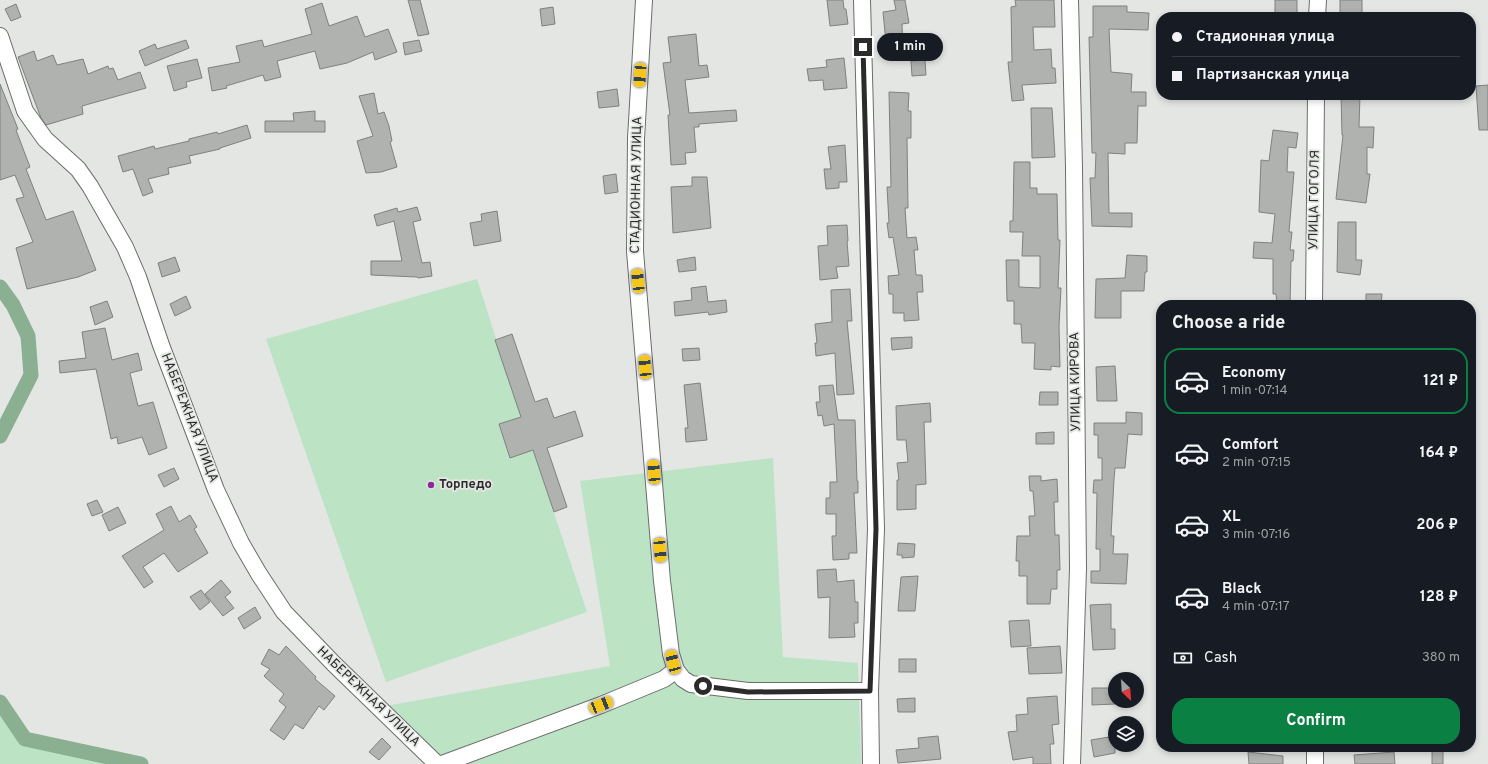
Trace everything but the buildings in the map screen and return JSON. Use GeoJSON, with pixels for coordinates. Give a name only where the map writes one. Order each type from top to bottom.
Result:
{"type":"FeatureCollection","features":[{"type":"Feature","properties":{"kind":"street","name":"СТАДИОННАЯ УЛИЦА"},"geometry":{"type":"LineString","coordinates":[[644,0],[636,139],[635,251],[662,581],[671,654],[676,670]]}},
{"type":"Feature","properties":{"kind":"street"},"geometry":{"type":"LineString","coordinates":[[862,0],[876,529],[870,691],[871,764]]}},
{"type":"Feature","properties":{"kind":"street","name":"УЛИЦА КИРОВА"},"geometry":{"type":"LineString","coordinates":[[1070,0],[1074,167],[1078,568],[1072,764]]}},
{"type":"Feature","properties":{"kind":"street"},"geometry":{"type":"LineString","coordinates":[[1317,12],[1318,0]]}},
{"type":"Feature","properties":{"kind":"street","name":"НАБЕРЕЖНАЯ УЛИЦА"},"geometry":{"type":"LineString","coordinates":[[0,36],[25,111],[45,139],[78,169],[90,186],[125,247],[138,277],[161,345],[216,490],[241,544],[259,574],[284,612],[334,664],[437,764]]}},
{"type":"Feature","properties":{"kind":"street","name":"УЛИЦА ГОГОЛЯ"},"geometry":{"type":"LineString","coordinates":[[1314,300],[1316,100]]}},
{"type":"Feature","properties":{"kind":"street"},"geometry":{"type":"LineString","coordinates":[[442,764],[608,702],[664,679],[676,670],[683,679],[691,684],[748,692],[870,691]]}},
{"type":"Feature","properties":{"kind":"street"},"geometry":{"type":"LineString","coordinates":[[1315,752],[1315,764]]}},
{"type":"Feature","properties":{"kind":"green space","name":"Торпедо"},"geometry":{"type":"Polygon","coordinates":[[[477,279],[521,417],[499,424],[510,458],[533,450],[587,612],[386,682],[266,339],[477,279]]]}},
{"type":"Feature","properties":{"kind":"green space"},"geometry":{"type":"Polygon","coordinates":[[[773,458],[783,657],[858,663],[861,764],[435,764],[380,707],[610,666],[580,481],[773,458]]]}},
{"type":"Feature","properties":{"kind":"green space"},"geometry":{"type":"Polygon","coordinates":[[[0,702],[25,739],[141,764],[0,764],[0,702]]]}},
{"type":"Feature","properties":{"kind":"waterway"},"geometry":{"type":"LineString","coordinates":[[0,287],[13,305],[28,336],[31,375],[0,436]]}},
{"type":"Feature","properties":{"kind":"waterway"},"geometry":{"type":"LineString","coordinates":[[0,702],[25,739],[141,764]]}},
{"type":"Feature","properties":{"kind":"place","name":"Торпедо"},"geometry":{"type":"Point","coordinates":[431,485]}},
{"type":"Feature","properties":{"kind":"route"},"geometry":{"type":"LineString","coordinates":[[703,686],[748,692],[870,691],[876,529],[863,47]]}}]}
